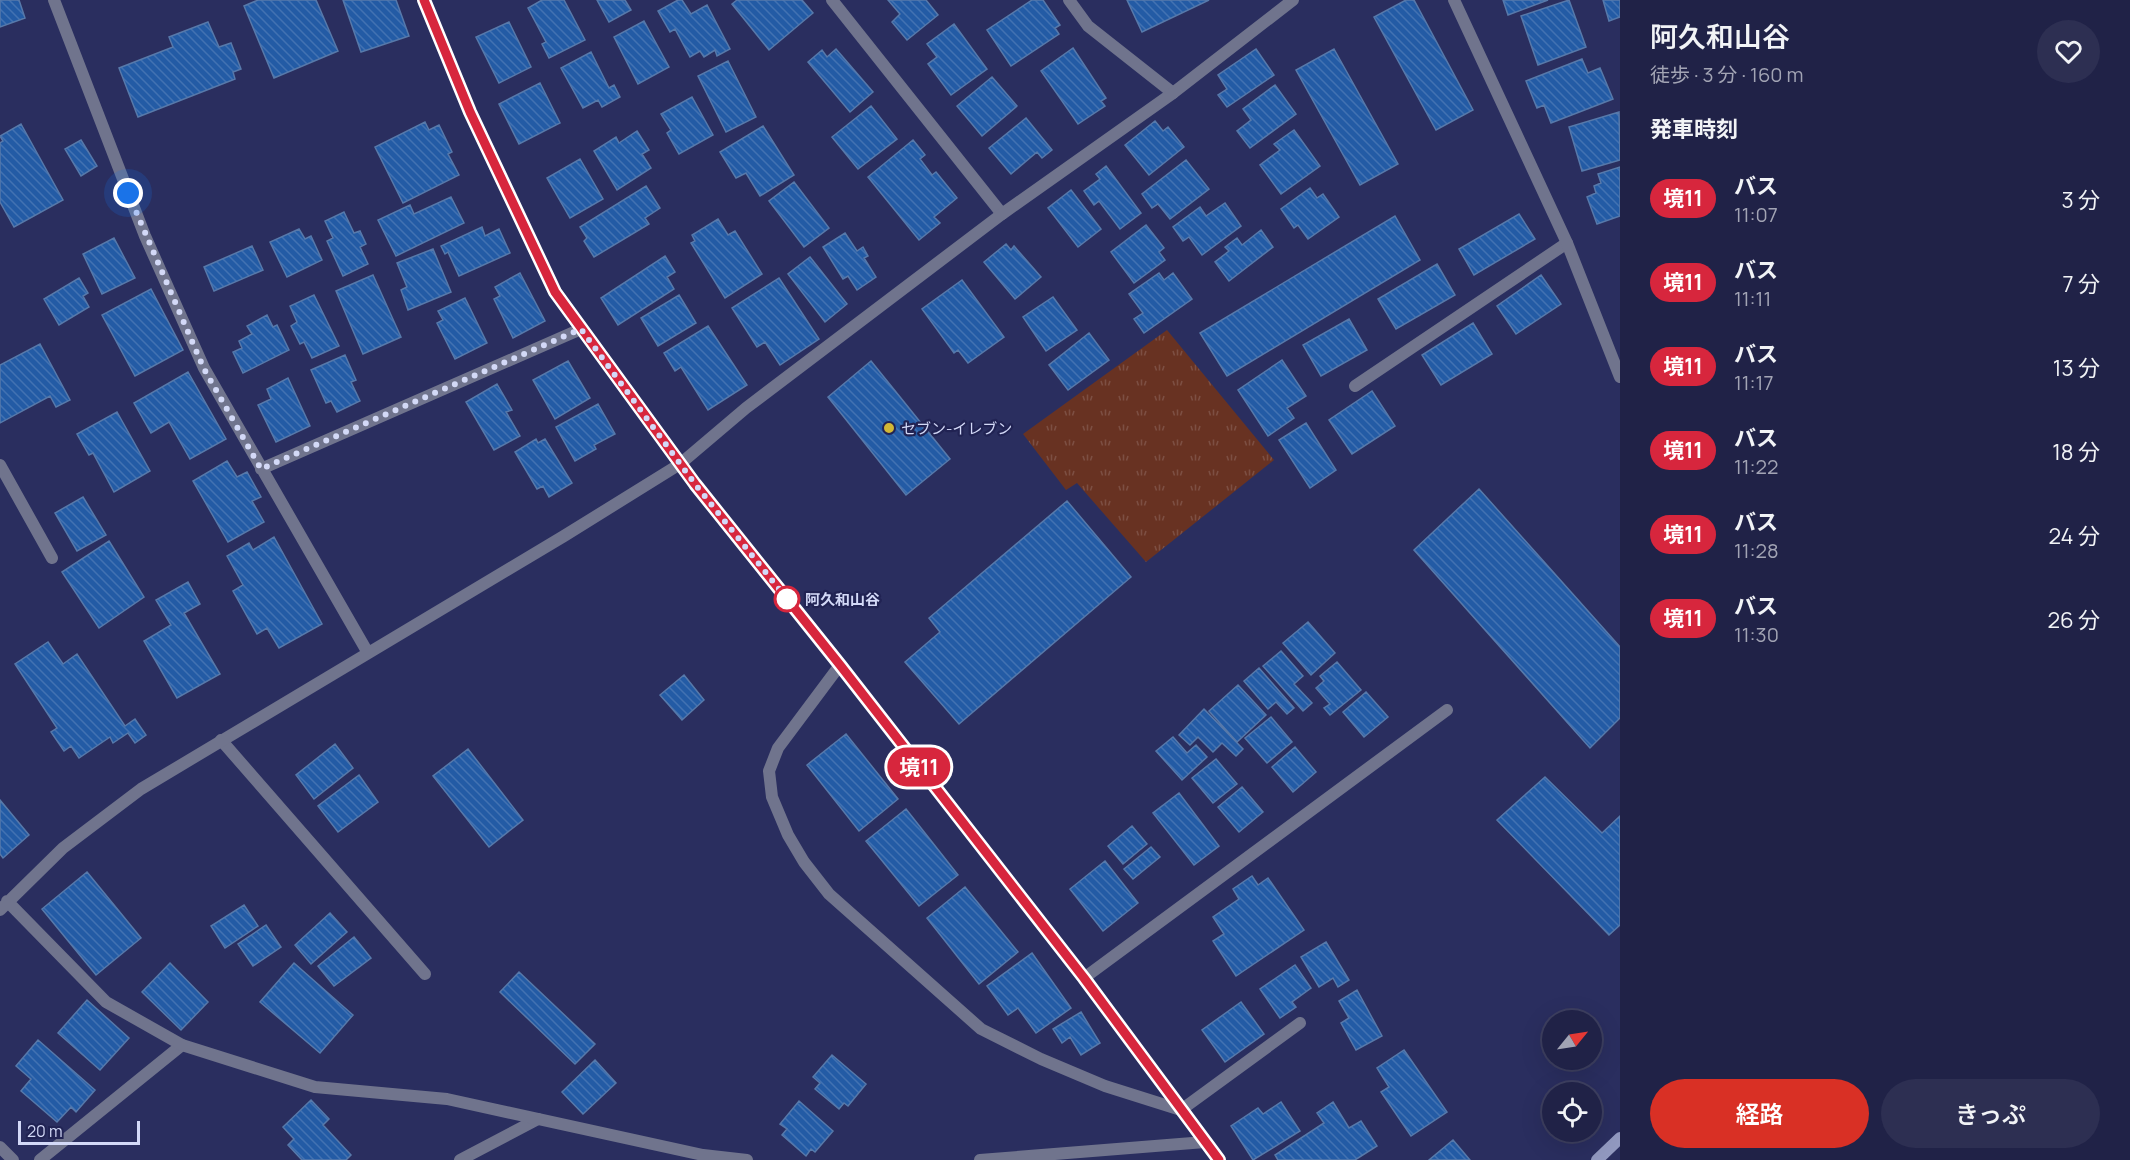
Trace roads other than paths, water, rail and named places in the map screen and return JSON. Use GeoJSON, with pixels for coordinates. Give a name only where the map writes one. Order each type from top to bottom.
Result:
{"type":"FeatureCollection","features":[{"type":"Feature","properties":{"kind":"street"},"geometry":{"type":"LineString","coordinates":[[54,0],[149,246],[204,369],[368,653]]}},
{"type":"Feature","properties":{"kind":"street"},"geometry":{"type":"LineString","coordinates":[[424,0],[470,112],[550,282],[581,329],[680,464],[1084,978],[1219,1160]]}},
{"type":"Feature","properties":{"kind":"street"},"geometry":{"type":"LineString","coordinates":[[832,0],[1002,214]]}},
{"type":"Feature","properties":{"kind":"street"},"geometry":{"type":"LineString","coordinates":[[1069,0],[1088,26],[1173,93]]}},
{"type":"Feature","properties":{"kind":"street"},"geometry":{"type":"LineString","coordinates":[[747,1160],[703,1155],[447,1099],[315,1087],[182,1045],[106,1002],[4,906],[63,848],[141,789],[680,464],[746,408],[1002,214],[1173,93],[1293,0]]}},
{"type":"Feature","properties":{"kind":"street"},"geometry":{"type":"LineString","coordinates":[[1454,0],[1567,243],[1620,377]]}},
{"type":"Feature","properties":{"kind":"street"},"geometry":{"type":"LineString","coordinates":[[1355,386],[1567,243]]}},
{"type":"Feature","properties":{"kind":"street"},"geometry":{"type":"LineString","coordinates":[[261,469],[581,329]]}},
{"type":"Feature","properties":{"kind":"street"},"geometry":{"type":"LineString","coordinates":[[0,465],[52,558]]}},
{"type":"Feature","properties":{"kind":"street"},"geometry":{"type":"LineString","coordinates":[[840,665],[778,748],[769,771],[772,797],[788,835],[810,870],[829,894],[981,1029],[1041,1059],[1105,1086],[1181,1110]]}},
{"type":"Feature","properties":{"kind":"street"},"geometry":{"type":"LineString","coordinates":[[1084,978],[1448,710]]}},
{"type":"Feature","properties":{"kind":"street"},"geometry":{"type":"LineString","coordinates":[[221,740],[425,974]]}},
{"type":"Feature","properties":{"kind":"street"},"geometry":{"type":"LineString","coordinates":[[1181,1110],[1300,1023]]}},
{"type":"Feature","properties":{"kind":"street"},"geometry":{"type":"LineString","coordinates":[[40,1160],[182,1045]]}},
{"type":"Feature","properties":{"kind":"street"},"geometry":{"type":"LineString","coordinates":[[460,1160],[538,1119]]}},
{"type":"Feature","properties":{"kind":"street"},"geometry":{"type":"LineString","coordinates":[[1597,1160],[1620,1138]]}},
{"type":"Feature","properties":{"kind":"street"},"geometry":{"type":"LineString","coordinates":[[980,1160],[1205,1142]]}},
{"type":"Feature","properties":{"kind":"street"},"geometry":{"type":"LineString","coordinates":[[0,1147],[13,1160]]}},
{"type":"Feature","properties":{"kind":"place","name":"セブン-イレブン"},"geometry":{"type":"Point","coordinates":[889,428]}},
{"type":"Feature","properties":{"kind":"place","name":"阿久和山谷"},"geometry":{"type":"Point","coordinates":[787,599]}}]}
